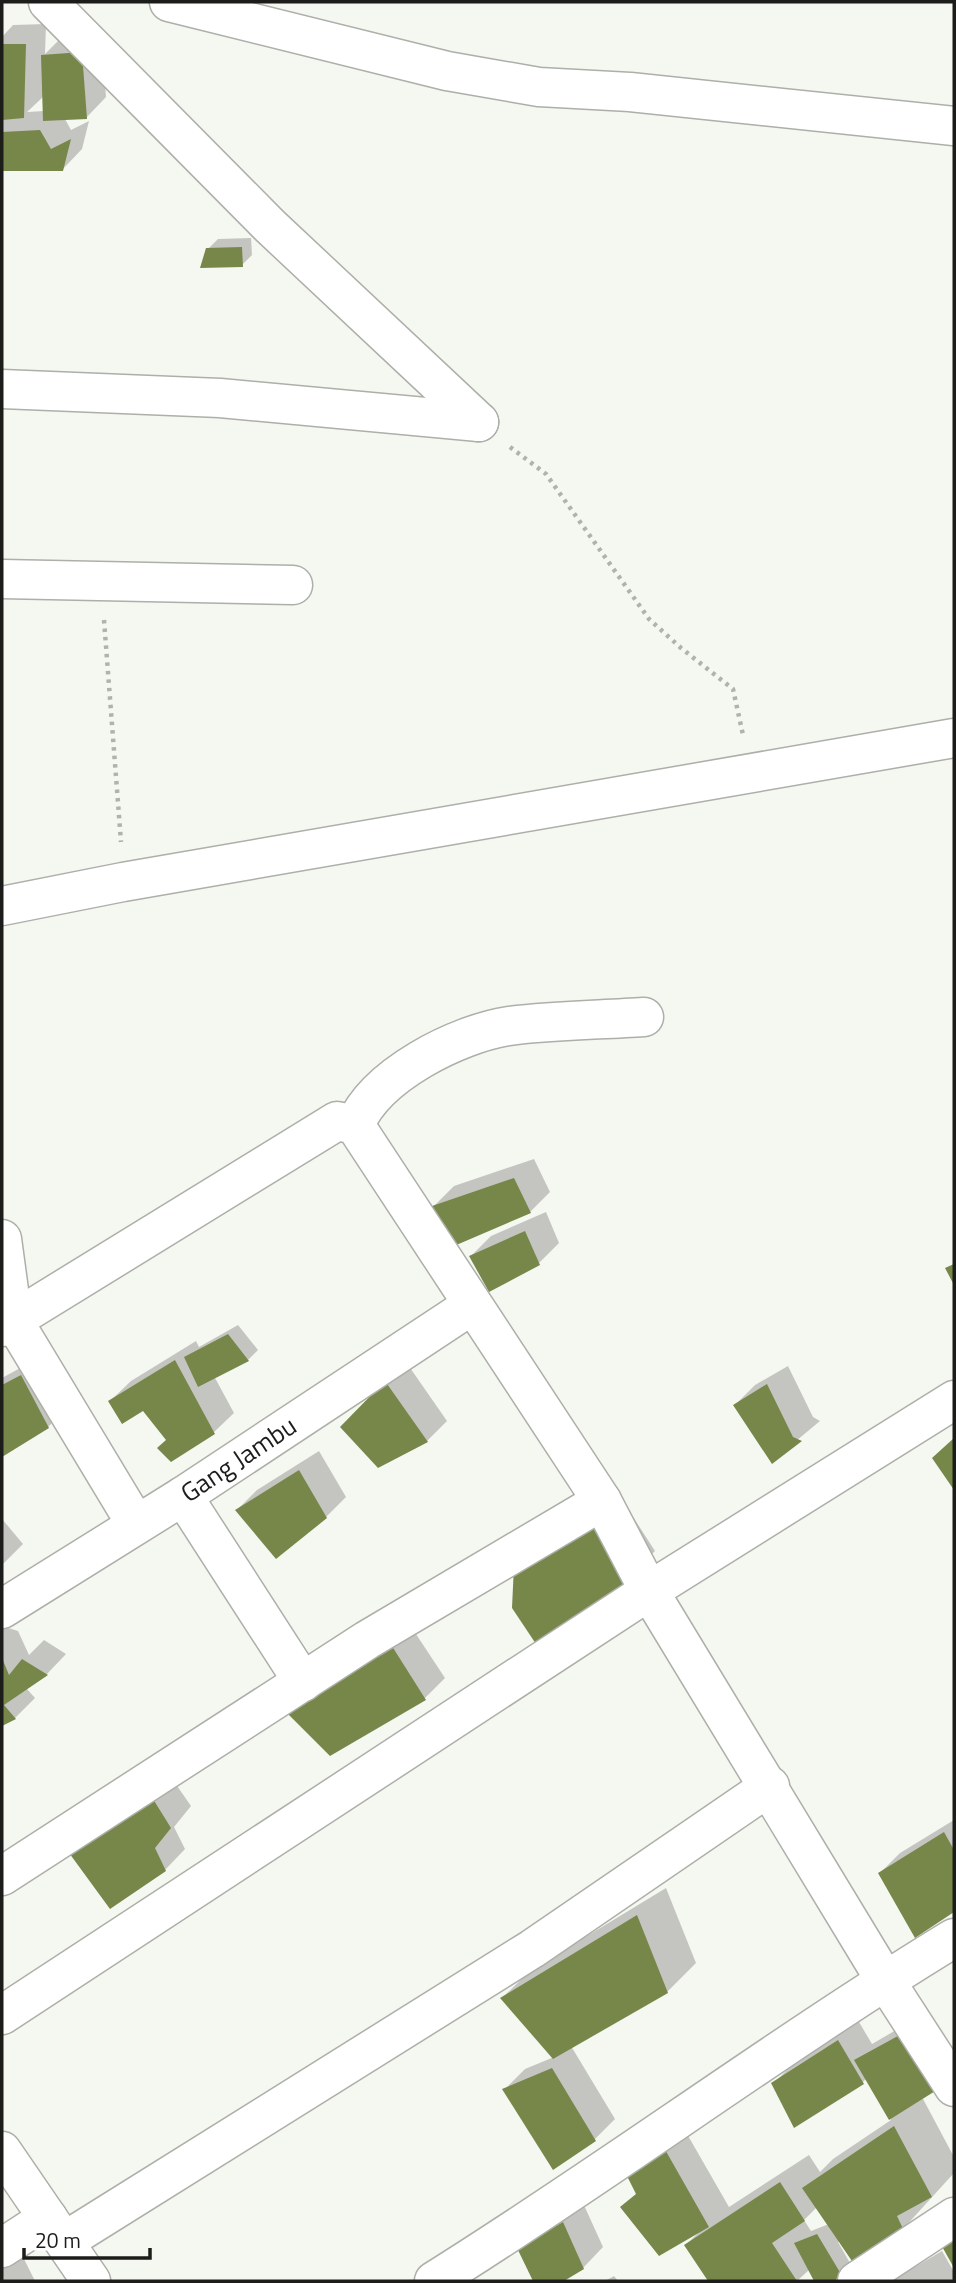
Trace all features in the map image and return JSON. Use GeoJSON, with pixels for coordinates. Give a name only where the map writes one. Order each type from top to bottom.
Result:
{"type":"FeatureCollection","features":[{"type":"Feature","properties":{"kind":"street"},"geometry":{"type":"LineString","coordinates":[[48,2],[270,226],[479,422]]}},
{"type":"Feature","properties":{"kind":"street"},"geometry":{"type":"LineString","coordinates":[[169,2],[447,71],[539,86],[630,92],[954,126]]}},
{"type":"Feature","properties":{"kind":"street"},"geometry":{"type":"LineString","coordinates":[[2,389],[220,398],[479,422]]}},
{"type":"Feature","properties":{"kind":"street"},"geometry":{"type":"LineString","coordinates":[[2,579],[293,585]]}},
{"type":"Feature","properties":{"kind":"street"},"geometry":{"type":"LineString","coordinates":[[2,906],[123,882],[751,771],[954,738]]}},
{"type":"Feature","properties":{"kind":"street"},"geometry":{"type":"LineString","coordinates":[[355,1125],[362,1107],[397,1075],[424,1057],[477,1036],[508,1027],[644,1017]]}},
{"type":"Feature","properties":{"kind":"street"},"geometry":{"type":"LineString","coordinates":[[7,1324],[337,1122],[355,1125],[602,1501],[649,1591],[770,1786],[885,1980],[954,2087]]}},
{"type":"Feature","properties":{"kind":"street"},"geometry":{"type":"LineString","coordinates":[[2,1240],[7,1324],[136,1524]]}},
{"type":"Feature","properties":{"kind":"street","name":"Gang Jambu"},"geometry":{"type":"LineString","coordinates":[[2,1609],[183,1496],[472,1305]]}},
{"type":"Feature","properties":{"kind":"street"},"geometry":{"type":"LineString","coordinates":[[2,2015],[649,1591],[954,1399]]}},
{"type":"Feature","properties":{"kind":"street"},"geometry":{"type":"LineString","coordinates":[[183,1496],[303,1682]]}},
{"type":"Feature","properties":{"kind":"street"},"geometry":{"type":"LineString","coordinates":[[2,1876],[368,1640],[602,1501]]}},
{"type":"Feature","properties":{"kind":"street"},"geometry":{"type":"LineString","coordinates":[[2,2248],[56,2229],[532,1949],[770,1786]]}},
{"type":"Feature","properties":{"kind":"street"},"geometry":{"type":"LineString","coordinates":[[434,2281],[508,2235],[885,1980],[954,1938]]}},
{"type":"Feature","properties":{"kind":"street"},"geometry":{"type":"LineString","coordinates":[[2,2151],[92,2281]]}},
{"type":"Feature","properties":{"kind":"street"},"geometry":{"type":"LineString","coordinates":[[857,2281],[954,2217]]}},
{"type":"Feature","properties":{"kind":"path"},"geometry":{"type":"LineString","coordinates":[[479,422],[546,474],[649,619],[733,689],[751,771]]}},
{"type":"Feature","properties":{"kind":"path"},"geometry":{"type":"LineString","coordinates":[[102,581],[123,882]]}},
{"type":"Feature","properties":{"kind":"building"},"geometry":{"type":"Polygon","coordinates":[[[2,44],[26,44],[24,118],[2,120],[2,44]]]}},
{"type":"Feature","properties":{"kind":"building"},"geometry":{"type":"Polygon","coordinates":[[[82,52],[87,119],[43,121],[41,55],[82,52]]]}},
{"type":"Feature","properties":{"kind":"building"},"geometry":{"type":"Polygon","coordinates":[[[40,130],[51,149],[71,139],[63,171],[2,171],[2,132],[40,130]]]}},
{"type":"Feature","properties":{"kind":"building"},"geometry":{"type":"Polygon","coordinates":[[[242,247],[243,267],[200,268],[206,248],[242,247]]]}},
{"type":"Feature","properties":{"kind":"building"},"geometry":{"type":"Polygon","coordinates":[[[514,1178],[531,1213],[454,1246],[432,1206],[514,1178]]]}},
{"type":"Feature","properties":{"kind":"building"},"geometry":{"type":"Polygon","coordinates":[[[525,1231],[540,1265],[489,1292],[469,1256],[525,1231]]]}},
{"type":"Feature","properties":{"kind":"building"},"geometry":{"type":"Polygon","coordinates":[[[954,1264],[954,1285],[945,1268],[954,1264]]]}},
{"type":"Feature","properties":{"kind":"building"},"geometry":{"type":"Polygon","coordinates":[[[228,1334],[249,1361],[198,1387],[184,1357],[228,1334]]]}},
{"type":"Feature","properties":{"kind":"building"},"geometry":{"type":"Polygon","coordinates":[[[175,1360],[215,1434],[171,1462],[157,1448],[166,1440],[143,1411],[122,1424],[108,1401],[175,1360]]]}},
{"type":"Feature","properties":{"kind":"building"},"geometry":{"type":"Polygon","coordinates":[[[21,1375],[49,1428],[2,1457],[2,1385],[21,1375]]]}},
{"type":"Feature","properties":{"kind":"building"},"geometry":{"type":"Polygon","coordinates":[[[385,1381],[428,1442],[378,1468],[340,1427],[385,1381]]]}},
{"type":"Feature","properties":{"kind":"building"},"geometry":{"type":"Polygon","coordinates":[[[767,1384],[793,1437],[802,1441],[772,1464],[733,1405],[767,1384]]]}},
{"type":"Feature","properties":{"kind":"building"},"geometry":{"type":"Polygon","coordinates":[[[954,1438],[954,1490],[932,1458],[954,1438]]]}},
{"type":"Feature","properties":{"kind":"building"},"geometry":{"type":"Polygon","coordinates":[[[299,1470],[327,1518],[276,1559],[235,1510],[299,1470]]]}},
{"type":"Feature","properties":{"kind":"building"},"geometry":{"type":"Polygon","coordinates":[[[588,1520],[627,1581],[564,1636],[540,1650],[512,1608],[514,1565],[588,1520]]]}},
{"type":"Feature","properties":{"kind":"building"},"geometry":{"type":"Polygon","coordinates":[[[390,1643],[426,1700],[330,1756],[282,1708],[390,1643]]]}},
{"type":"Feature","properties":{"kind":"building"},"geometry":{"type":"Polygon","coordinates":[[[2,1658],[9,1675],[22,1659],[48,1675],[4,1705],[16,1719],[2,1726],[2,1658]]]}},
{"type":"Feature","properties":{"kind":"building"},"geometry":{"type":"Polygon","coordinates":[[[153,1799],[171,1828],[155,1848],[166,1871],[110,1909],[64,1846],[153,1799]]]}},
{"type":"Feature","properties":{"kind":"building"},"geometry":{"type":"Polygon","coordinates":[[[944,1832],[954,1850],[954,1912],[915,1938],[878,1873],[944,1832]]]}},
{"type":"Feature","properties":{"kind":"building"},"geometry":{"type":"Polygon","coordinates":[[[637,1915],[668,1993],[553,2059],[500,1998],[637,1915]]]}},
{"type":"Feature","properties":{"kind":"building"},"geometry":{"type":"Polygon","coordinates":[[[907,2031],[940,2088],[889,2120],[854,2060],[907,2031]]]}},
{"type":"Feature","properties":{"kind":"building"},"geometry":{"type":"Polygon","coordinates":[[[838,2040],[864,2084],[794,2128],[771,2083],[838,2040]]]}},
{"type":"Feature","properties":{"kind":"building"},"geometry":{"type":"Polygon","coordinates":[[[552,2068],[596,2141],[553,2170],[502,2089],[552,2068]]]}},
{"type":"Feature","properties":{"kind":"building"},"geometry":{"type":"Polygon","coordinates":[[[894,2126],[932,2197],[897,2216],[904,2231],[854,2264],[802,2188],[894,2126]]]}},
{"type":"Feature","properties":{"kind":"building"},"geometry":{"type":"Polygon","coordinates":[[[663,2146],[709,2227],[659,2256],[620,2207],[636,2194],[623,2168],[663,2146]]]}},
{"type":"Feature","properties":{"kind":"building"},"geometry":{"type":"Polygon","coordinates":[[[780,2182],[805,2221],[772,2243],[797,2281],[708,2281],[684,2245],[780,2182]]]}},
{"type":"Feature","properties":{"kind":"building"},"geometry":{"type":"Polygon","coordinates":[[[563,2222],[584,2269],[564,2281],[533,2281],[517,2248],[563,2222]]]}},
{"type":"Feature","properties":{"kind":"building"},"geometry":{"type":"Polygon","coordinates":[[[954,2232],[954,2268],[939,2241],[954,2232]]]}},
{"type":"Feature","properties":{"kind":"building"},"geometry":{"type":"Polygon","coordinates":[[[817,2234],[841,2274],[835,2281],[814,2281],[794,2243],[817,2234]]]}}]}
